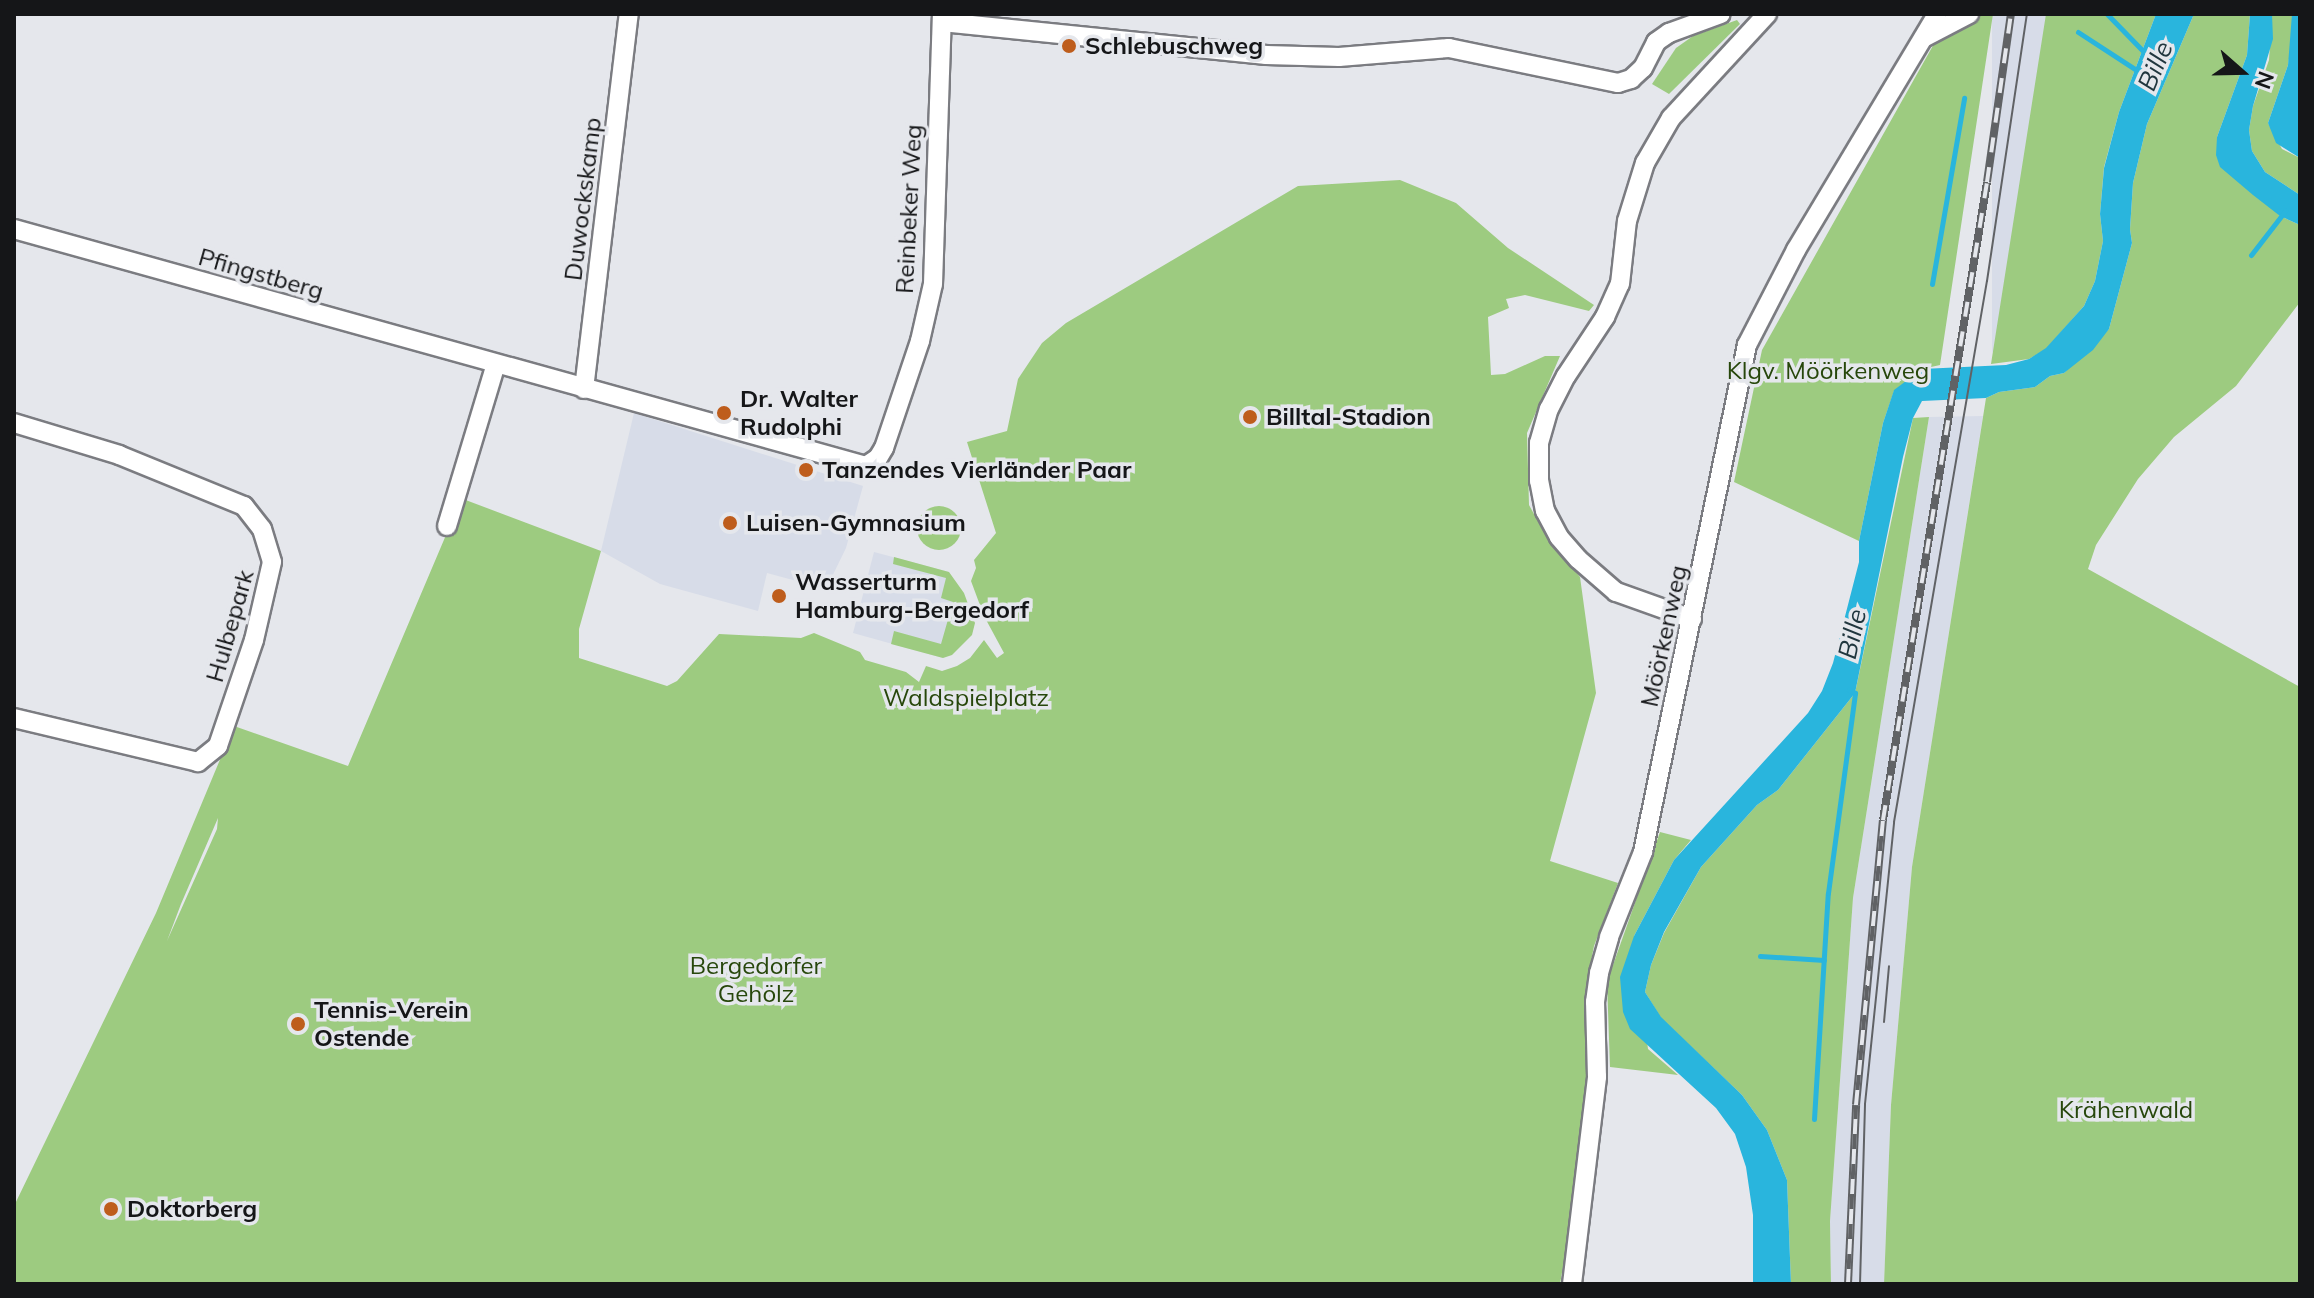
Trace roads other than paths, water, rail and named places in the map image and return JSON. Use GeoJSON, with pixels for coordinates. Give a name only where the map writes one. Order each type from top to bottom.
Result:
{"type":"FeatureCollection","features":[{"type":"Feature","properties":{"kind":"street","name":"Duwockskamp"},"geometry":{"type":"LineString","coordinates":[[584,389],[629,14]]}},
{"type":"Feature","properties":{"kind":"street"},"geometry":{"type":"LineString","coordinates":[[942,18],[1266,55],[1339,57],[1449,48],[1618,83],[1631,79],[1643,68],[1656,42],[1662,37],[1721,14]]}},
{"type":"Feature","properties":{"kind":"street"},"geometry":{"type":"LineString","coordinates":[[1692,619],[1616,592],[1578,559],[1559,537],[1545,511],[1539,481],[1539,443],[1549,409],[1566,376],[1605,317],[1620,284],[1627,221],[1645,163],[1671,118],[1767,14]]}},
{"type":"Feature","properties":{"kind":"street","name":"Möörkenweg"},"geometry":{"type":"LineString","coordinates":[[1572,1284],[1597,1077],[1595,1002],[1599,973],[1609,937],[1643,852],[1747,345],[1796,250],[1937,14]]}},
{"type":"Feature","properties":{"kind":"street"},"geometry":{"type":"LineString","coordinates":[[1925,37],[1969,14]]}},
{"type":"Feature","properties":{"kind":"street","name":"Reinbeker Weg"},"geometry":{"type":"LineString","coordinates":[[884,448],[920,341],[933,284],[942,18]]}},
{"type":"Feature","properties":{"kind":"street","name":"Pfingstberg"},"geometry":{"type":"LineString","coordinates":[[14,229],[848,464],[871,464],[884,448]]}},
{"type":"Feature","properties":{"kind":"street"},"geometry":{"type":"LineString","coordinates":[[447,526],[496,364]]}},
{"type":"Feature","properties":{"kind":"street","name":"Hulbepark"},"geometry":{"type":"LineString","coordinates":[[14,423],[119,455],[244,506],[262,529],[272,562],[254,640],[218,746],[198,762],[14,718]]}},
{"type":"Feature","properties":{"kind":"water","name":"Bille"},"geometry":{"type":"Polygon","coordinates":[[[2156,14],[2194,14],[2147,124],[2133,183],[2132,243],[2109,329],[2093,350],[2064,373],[2050,376],[2035,387],[1999,392],[1986,398],[1922,401],[1913,418],[1903,457],[1855,693],[1778,790],[1757,805],[1701,867],[1664,932],[1651,965],[1645,992],[1661,1017],[1742,1095],[1767,1130],[1787,1180],[1791,1284],[1753,1284],[1753,1215],[1746,1167],[1735,1134],[1716,1108],[1630,1029],[1623,1012],[1620,977],[1634,936],[1674,860],[1808,713],[1822,691],[1833,663],[1859,562],[1859,541],[1883,423],[1894,390],[1922,369],[2006,365],[2029,359],[2046,348],[2084,306],[2095,281],[2103,241],[2100,214],[2104,168],[2119,112],[2156,14]]]}},
{"type":"Feature","properties":{"kind":"water"},"geometry":{"type":"Polygon","coordinates":[[[2250,14],[2272,14],[2273,39],[2253,106],[2249,130],[2252,151],[2265,172],[2300,195],[2300,225],[2280,216],[2253,195],[2220,167],[2216,155],[2217,137],[2247,55],[2250,14]]]}},
{"type":"Feature","properties":{"kind":"water"},"geometry":{"type":"Polygon","coordinates":[[[2292,14],[2300,14],[2300,158],[2276,143],[2268,123],[2288,65],[2292,14]]]}},
{"type":"Feature","properties":{"kind":"waterway","name":"Bille"},"geometry":{"type":"LineString","coordinates":[[2107,14],[2143,51]]}},
{"type":"Feature","properties":{"kind":"waterway","name":"Bille"},"geometry":{"type":"LineString","coordinates":[[2078,32],[2135,69]]}},
{"type":"Feature","properties":{"kind":"waterway"},"geometry":{"type":"LineString","coordinates":[[1932,284],[1964,98]]}},
{"type":"Feature","properties":{"kind":"waterway"},"geometry":{"type":"LineString","coordinates":[[2251,255],[2285,211]]}},
{"type":"Feature","properties":{"kind":"waterway"},"geometry":{"type":"LineString","coordinates":[[1814,1119],[1828,893],[1855,693],[1849,690]]}},
{"type":"Feature","properties":{"kind":"waterway"},"geometry":{"type":"LineString","coordinates":[[1760,956],[1824,960]]}},
{"type":"Feature","properties":{"kind":"tram line"},"geometry":{"type":"LineString","coordinates":[[1860,1284],[1865,1104],[1894,822],[1987,281],[2027,14]]}},
{"type":"Feature","properties":{"kind":"tram line"},"geometry":{"type":"LineString","coordinates":[[1884,1022],[1889,966]]}},
{"type":"Feature","properties":{"kind":"railway"},"geometry":{"type":"LineString","coordinates":[[1848,1284],[1856,1105],[1883,820],[1987,182],[2011,14]]}},
{"type":"Feature","properties":{"kind":"place","name":"Schlebuschweg"},"geometry":{"type":"Point","coordinates":[1069,46]}},
{"type":"Feature","properties":{"kind":"place","name":"Dr. Walter Rudolphi"},"geometry":{"type":"Point","coordinates":[724,413]}},
{"type":"Feature","properties":{"kind":"place","name":"Billtal-Stadion"},"geometry":{"type":"Point","coordinates":[1250,417]}},
{"type":"Feature","properties":{"kind":"place","name":"Tanzendes Vierländer Paar"},"geometry":{"type":"Point","coordinates":[806,470]}},
{"type":"Feature","properties":{"kind":"place","name":"Luisen-Gymnasium"},"geometry":{"type":"Point","coordinates":[730,523]}},
{"type":"Feature","properties":{"kind":"place","name":"Wasserturm Hamburg-Bergedorf"},"geometry":{"type":"Point","coordinates":[779,596]}},
{"type":"Feature","properties":{"kind":"place","name":"Tennis-Verein Ostende"},"geometry":{"type":"Point","coordinates":[298,1024]}},
{"type":"Feature","properties":{"kind":"place","name":"Doktorberg"},"geometry":{"type":"Point","coordinates":[111,1209]}},
{"type":"Feature","properties":{"kind":"park label","name":"Klgv. Möörkenweg"},"geometry":{"type":"Point","coordinates":[1828,371]}},
{"type":"Feature","properties":{"kind":"park label","name":"Waldspielplatz"},"geometry":{"type":"Point","coordinates":[966,698]}},
{"type":"Feature","properties":{"kind":"park label","name":"Bergedorfer Gehölz"},"geometry":{"type":"Point","coordinates":[756,980]}},
{"type":"Feature","properties":{"kind":"park label","name":"Krähenwald"},"geometry":{"type":"Point","coordinates":[2126,1110]}}]}
